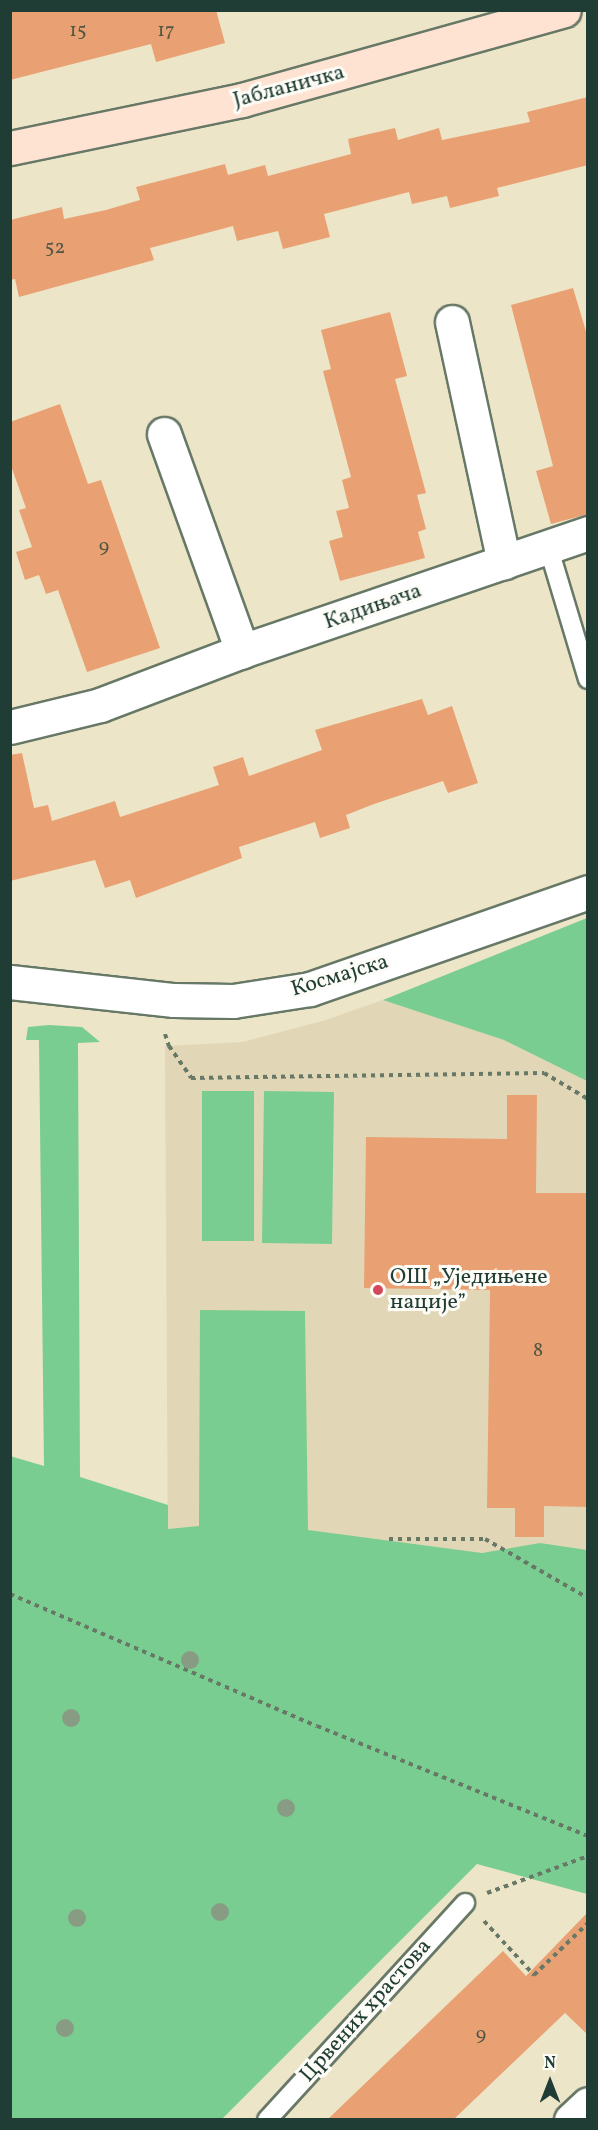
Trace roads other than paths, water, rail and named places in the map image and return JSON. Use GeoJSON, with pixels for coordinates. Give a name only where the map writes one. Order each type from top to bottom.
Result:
{"type":"FeatureCollection","features":[{"type":"Feature","properties":{"kind":"street","name":"Јабланичка"},"geometry":{"type":"LineString","coordinates":[[10,148],[242,100],[564,10]]}},
{"type":"Feature","properties":{"kind":"street"},"geometry":{"type":"LineString","coordinates":[[452,322],[504,562]]}},
{"type":"Feature","properties":{"kind":"street"},"geometry":{"type":"LineString","coordinates":[[164,434],[242,651]]}},
{"type":"Feature","properties":{"kind":"street","name":"Кадињача"},"geometry":{"type":"LineString","coordinates":[[10,727],[100,705],[242,651],[588,533]]}},
{"type":"Feature","properties":{"kind":"street","name":"Космајска"},"geometry":{"type":"LineString","coordinates":[[10,982],[161,997],[233,1001],[310,989],[588,892]]}},
{"type":"Feature","properties":{"kind":"street"},"geometry":{"type":"LineString","coordinates":[[571,2120],[588,2104]]}},
{"type":"Feature","properties":{"kind":"lane"},"geometry":{"type":"LineString","coordinates":[[548,546],[588,679]]}},
{"type":"Feature","properties":{"kind":"lane","name":"Црвених храстова"},"geometry":{"type":"LineString","coordinates":[[267,2120],[465,1903]]}},
{"type":"Feature","properties":{"kind":"place","name":"ОШ „Уједињене нације”"},"geometry":{"type":"Point","coordinates":[378,1290]}}]}
